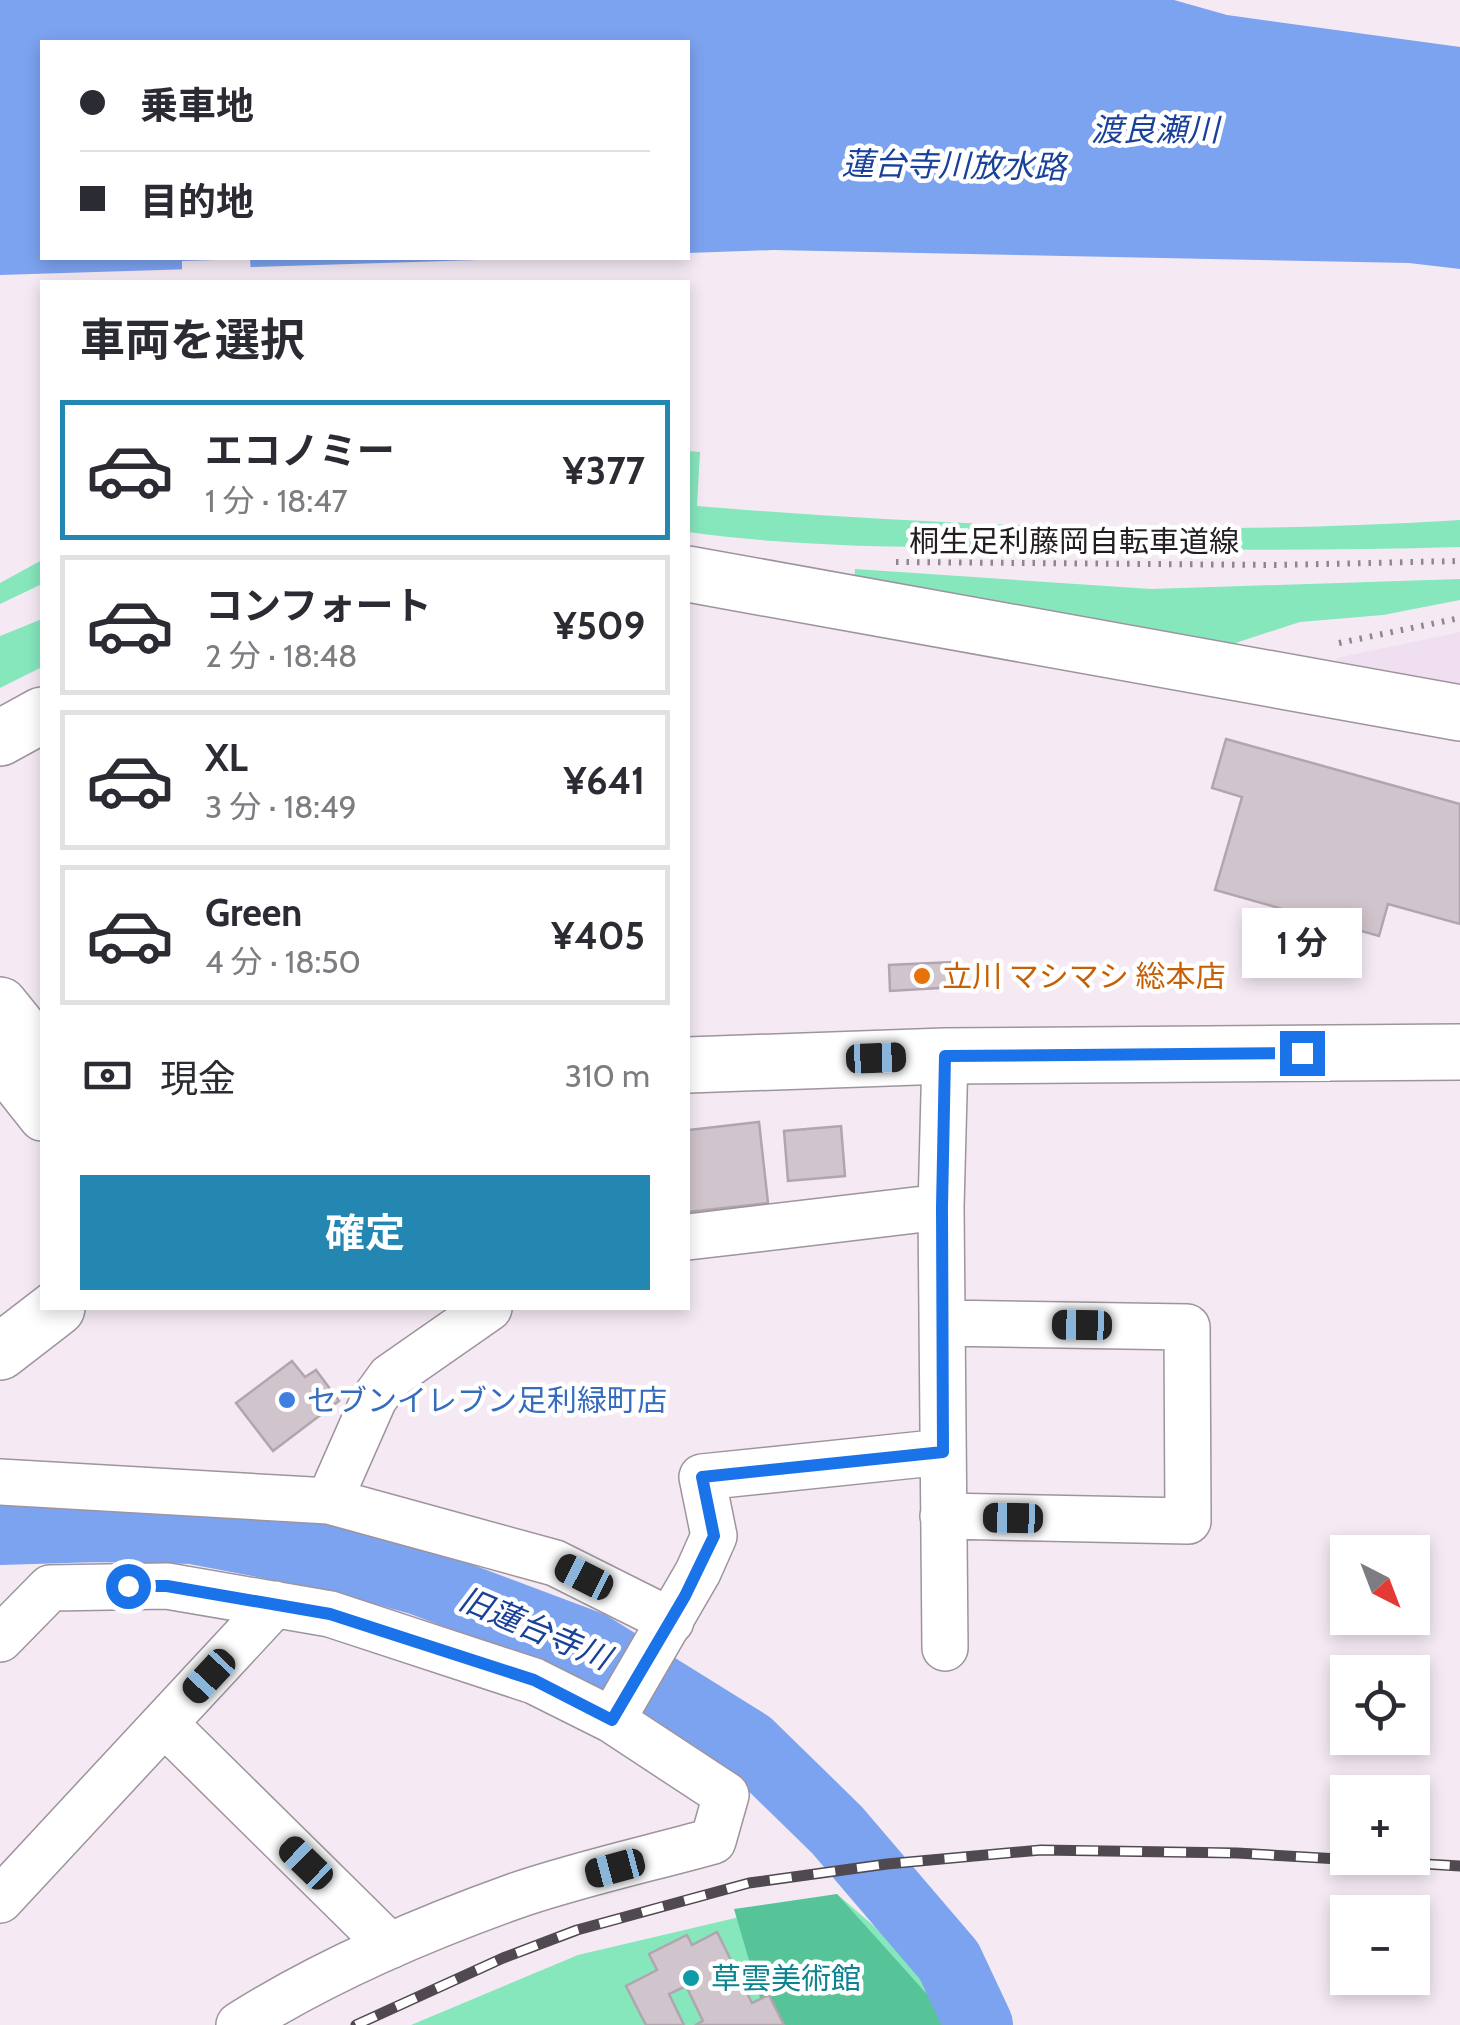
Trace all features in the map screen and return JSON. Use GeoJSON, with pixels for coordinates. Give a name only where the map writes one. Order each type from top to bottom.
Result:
{"type":"FeatureCollection","features":[{"type":"Feature","properties":{"kind":"street"},"geometry":{"type":"LineString","coordinates":[[690,574],[1460,713]]}},
{"type":"Feature","properties":{"kind":"street"},"geometry":{"type":"LineString","coordinates":[[0,738],[40,716]]}},
{"type":"Feature","properties":{"kind":"street"},"geometry":{"type":"LineString","coordinates":[[0,1005],[40,1055]]}},
{"type":"Feature","properties":{"kind":"street"},"geometry":{"type":"LineString","coordinates":[[690,1065],[945,1056],[1460,1052]]}},
{"type":"Feature","properties":{"kind":"street"},"geometry":{"type":"LineString","coordinates":[[945,1056],[945,1648]]}},
{"type":"Feature","properties":{"kind":"street"},"geometry":{"type":"LineString","coordinates":[[0,1065],[40,1115]]}},
{"type":"Feature","properties":{"kind":"street"},"geometry":{"type":"LineString","coordinates":[[690,1237],[942,1207]]}},
{"type":"Feature","properties":{"kind":"street"},"geometry":{"type":"LineString","coordinates":[[0,1352],[54,1310]]}},
{"type":"Feature","properties":{"kind":"street"},"geometry":{"type":"LineString","coordinates":[[329,1500],[374,1399],[390,1377],[485,1310]]}},
{"type":"Feature","properties":{"kind":"street"},"geometry":{"type":"LineString","coordinates":[[942,1323],[1187,1327],[1188,1521],[943,1516]]}},
{"type":"Feature","properties":{"kind":"street"},"geometry":{"type":"LineString","coordinates":[[620,1708],[714,1536],[702,1477],[943,1452]]}},
{"type":"Feature","properties":{"kind":"street"},"geometry":{"type":"LineString","coordinates":[[0,1482],[329,1500],[556,1563],[666,1630]]}},
{"type":"Feature","properties":{"kind":"street"},"geometry":{"type":"LineString","coordinates":[[0,1638],[50,1588],[167,1586],[330,1614],[620,1708],[726,1795],[713,1841],[516,1896],[390,1946],[289,1994],[239,2025]]}},
{"type":"Feature","properties":{"kind":"street"},"geometry":{"type":"LineString","coordinates":[[0,1900],[275,1604]]}},
{"type":"Feature","properties":{"kind":"street"},"geometry":{"type":"LineString","coordinates":[[165,1724],[390,1946]]}},
{"type":"Feature","properties":{"kind":"path","name":"桐生足利藤岡自転車道線"},"geometry":{"type":"LineString","coordinates":[[886,562],[1460,561]]}},
{"type":"Feature","properties":{"kind":"path"},"geometry":{"type":"LineString","coordinates":[[1333,644],[1460,618]]}},
{"type":"Feature","properties":{"kind":"shaded area"},"geometry":{"type":"Polygon","coordinates":[[[1460,632],[1460,687],[1334,667],[1337,658],[1460,632]]]}},
{"type":"Feature","properties":{"kind":"green space"},"geometry":{"type":"Polygon","coordinates":[[[690,451],[700,452],[697,506],[1078,527],[1269,528],[1460,520],[1460,547],[905,547],[774,541],[690,532],[690,451]]]}},
{"type":"Feature","properties":{"kind":"green space"},"geometry":{"type":"Polygon","coordinates":[[[40,561],[40,585],[0,604],[0,583],[40,561]]]}},
{"type":"Feature","properties":{"kind":"green space"},"geometry":{"type":"Polygon","coordinates":[[[855,569],[1151,589],[1460,579],[1460,600],[1383,615],[1300,622],[1214,650],[854,582],[855,569]]]}},
{"type":"Feature","properties":{"kind":"green space"},"geometry":{"type":"Polygon","coordinates":[[[40,620],[40,668],[0,688],[0,636],[40,620]]]}},
{"type":"Feature","properties":{"kind":"green space"},"geometry":{"type":"Polygon","coordinates":[[[837,1894],[911,1958],[951,2025],[411,2025],[578,1955],[837,1894]]]}},
{"type":"Feature","properties":{"kind":"green space"},"geometry":{"type":"Polygon","coordinates":[[[837,1894],[943,2012],[944,2025],[768,2025],[734,1909],[837,1894]]]}},
{"type":"Feature","properties":{"kind":"water","name":"渡良瀬川"},"geometry":{"type":"Polygon","coordinates":[[[0,0],[1174,0],[1227,15],[1460,47],[1460,269],[1409,263],[773,250],[690,253],[690,40],[40,40],[40,260],[482,260],[0,275],[0,0]]]}},
{"type":"Feature","properties":{"kind":"pier"},"geometry":{"type":"Polygon","coordinates":[[[250,260],[251,272],[182,274],[182,261],[250,260]]]}},
{"type":"Feature","properties":{"kind":"building"},"geometry":{"type":"Polygon","coordinates":[[[1226,739],[1460,804],[1460,924],[1388,904],[1379,936],[1215,890],[1242,797],[1212,788],[1226,739]]]}},
{"type":"Feature","properties":{"kind":"building","name":"立川 マシマシ 総本店"},"geometry":{"type":"Polygon","coordinates":[[[952,962],[956,987],[890,991],[889,965],[952,962]]]}},
{"type":"Feature","properties":{"kind":"building"},"geometry":{"type":"Polygon","coordinates":[[[759,1122],[768,1203],[690,1212],[690,1130],[759,1122]]]}},
{"type":"Feature","properties":{"kind":"building"},"geometry":{"type":"Polygon","coordinates":[[[841,1126],[845,1176],[788,1181],[784,1131],[841,1126]]]}},
{"type":"Feature","properties":{"kind":"building"},"geometry":{"type":"Polygon","coordinates":[[[292,1361],[305,1377],[316,1370],[339,1401],[273,1451],[236,1403],[292,1361]]]}},
{"type":"Feature","properties":{"kind":"building","name":"草雲美術館"},"geometry":{"type":"Polygon","coordinates":[[[717,1932],[752,2003],[769,1995],[784,2025],[695,2025],[703,2021],[686,1986],[669,1994],[684,2025],[646,2025],[626,1986],[657,1970],[649,1954],[687,1935],[692,1945],[717,1932]]]}},
{"type":"Feature","properties":{"kind":"waterway","name":"旧蓮台寺川"},"geometry":{"type":"LineString","coordinates":[[0,1531],[193,1530],[327,1556],[419,1581],[590,1645],[749,1744],[837,1830],[949,1961],[979,2025]]}},
{"type":"Feature","properties":{"kind":"railway"},"geometry":{"type":"LineString","coordinates":[[356,2025],[503,1958],[577,1930],[749,1883],[887,1864],[1041,1850],[1237,1853],[1460,1866]]}},
{"type":"Feature","properties":{"kind":"place","name":"立川 マシマシ 総本店"},"geometry":{"type":"Point","coordinates":[922,976]}},
{"type":"Feature","properties":{"kind":"place","name":"セブンイレブン足利緑町店"},"geometry":{"type":"Point","coordinates":[287,1400]}},
{"type":"Feature","properties":{"kind":"place","name":"草雲美術館"},"geometry":{"type":"Point","coordinates":[691,1978]}},
{"type":"Feature","properties":{"kind":"route"},"geometry":{"type":"LineString","coordinates":[[128,1586],[167,1586],[330,1614],[534,1680],[612,1720],[685,1596],[714,1536],[702,1477],[943,1452],[945,1056],[1302,1053]]}},
{"type":"Feature","properties":{"kind":"water label","name":"蓮台寺川放水路"},"geometry":{"type":"Point","coordinates":[954,165]}}]}
